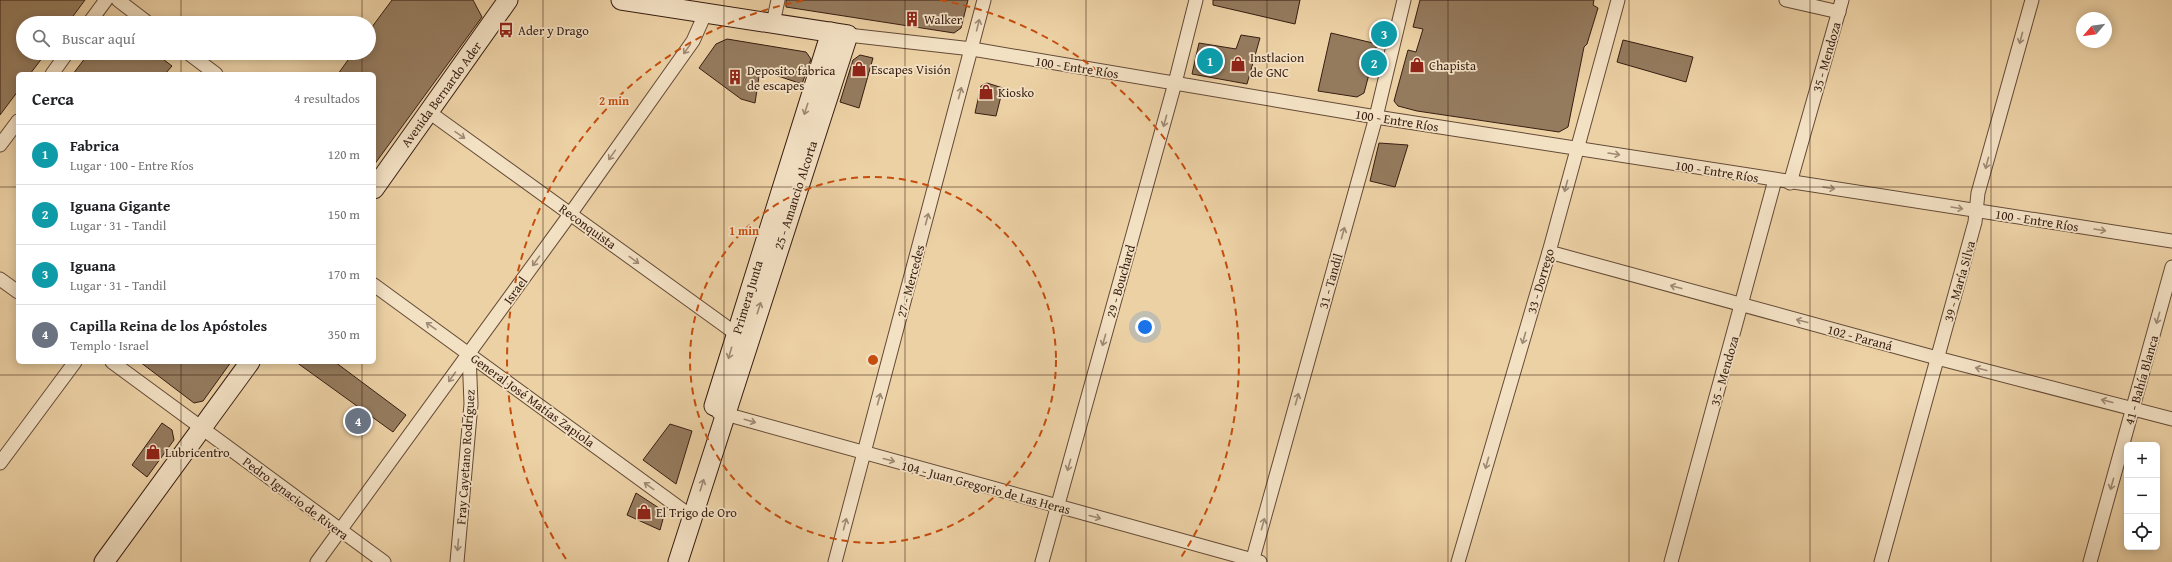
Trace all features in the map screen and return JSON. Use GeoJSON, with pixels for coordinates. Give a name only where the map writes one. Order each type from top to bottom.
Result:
{"type":"FeatureCollection","features":[{"type":"Feature","properties":{"kind":"main road","name":"Avenida Bernardo Ader"},"geometry":{"type":"LineString","coordinates":[[376,186],[508,0]]}},
{"type":"Feature","properties":{"kind":"main road","name":"100 - Entre Ríos"},"geometry":{"type":"LineString","coordinates":[[621,0],[705,14],[839,33]]}},
{"type":"Feature","properties":{"kind":"main road","name":"Primera Junta"},"geometry":{"type":"LineString","coordinates":[[665,562],[687,513],[839,33]]}},
{"type":"Feature","properties":{"kind":"main road"},"geometry":{"type":"LineString","coordinates":[[104,562],[249,364]]}},
{"type":"Feature","properties":{"kind":"main road"},"geometry":{"type":"LineString","coordinates":[[678,562],[687,513]]}},
{"type":"Feature","properties":{"kind":"street"},"geometry":{"type":"LineString","coordinates":[[94,16],[106,0]]}},
{"type":"Feature","properties":{"kind":"street"},"geometry":{"type":"LineString","coordinates":[[118,0],[139,16]]}},
{"type":"Feature","properties":{"kind":"street"},"geometry":{"type":"LineString","coordinates":[[773,23],[778,0]]}},
{"type":"Feature","properties":{"kind":"street","name":"27 - Mercedes"},"geometry":{"type":"LineString","coordinates":[[835,562],[984,0]]}},
{"type":"Feature","properties":{"kind":"street","name":"29 - Bouchard"},"geometry":{"type":"LineString","coordinates":[[1042,562],[1175,83],[1196,0]]}},
{"type":"Feature","properties":{"kind":"street","name":"31 - Tandil"},"geometry":{"type":"LineString","coordinates":[[1255,561],[1376,117],[1404,0]]}},
{"type":"Feature","properties":{"kind":"street","name":"33 - Dorrego"},"geometry":{"type":"LineString","coordinates":[[1458,562],[1549,252],[1576,148],[1618,0]]}},
{"type":"Feature","properties":{"kind":"street"},"geometry":{"type":"LineString","coordinates":[[1786,0],[1841,6]]}},
{"type":"Feature","properties":{"kind":"street","name":"39 - María Silva"},"geometry":{"type":"LineString","coordinates":[[1881,562],[1975,222],[1978,193],[2032,0]]}},
{"type":"Feature","properties":{"kind":"street","name":"35 - Mendoza"},"geometry":{"type":"LineString","coordinates":[[1790,182],[1841,6]]}},
{"type":"Feature","properties":{"kind":"street","name":"Israel"},"geometry":{"type":"LineString","coordinates":[[317,562],[571,213],[693,41],[705,14]]}},
{"type":"Feature","properties":{"kind":"street","name":"100 - Entre Ríos"},"geometry":{"type":"LineString","coordinates":[[839,33],[972,49],[1376,117],[2172,241]]}},
{"type":"Feature","properties":{"kind":"street"},"geometry":{"type":"LineString","coordinates":[[53,72],[62,60]]}},
{"type":"Feature","properties":{"kind":"street"},"geometry":{"type":"LineString","coordinates":[[197,60],[213,72]]}},
{"type":"Feature","properties":{"kind":"street","name":"Reconquista"},"geometry":{"type":"LineString","coordinates":[[428,112],[742,336]]}},
{"type":"Feature","properties":{"kind":"street"},"geometry":{"type":"LineString","coordinates":[[0,145],[16,124]]}},
{"type":"Feature","properties":{"kind":"street","name":"35 - Mendoza"},"geometry":{"type":"LineString","coordinates":[[1671,562],[1775,180]]}},
{"type":"Feature","properties":{"kind":"street","name":"102 - Paraná"},"geometry":{"type":"LineString","coordinates":[[1549,252],[1937,358],[2172,419]]}},
{"type":"Feature","properties":{"kind":"street","name":"41 - Bahía Blanca"},"geometry":{"type":"LineString","coordinates":[[2090,562],[2172,267]]}},
{"type":"Feature","properties":{"kind":"street"},"geometry":{"type":"LineString","coordinates":[[0,279],[16,291]]}},
{"type":"Feature","properties":{"kind":"street","name":"General José Matías Zapiola"},"geometry":{"type":"LineString","coordinates":[[376,286],[687,513]]}},
{"type":"Feature","properties":{"kind":"street","name":"Fray Cayetano Rodríguez"},"geometry":{"type":"LineString","coordinates":[[457,562],[471,404],[469,353]]}},
{"type":"Feature","properties":{"kind":"street"},"geometry":{"type":"LineString","coordinates":[[0,463],[74,364]]}},
{"type":"Feature","properties":{"kind":"street","name":"Pedro Ignacio de Rivera"},"geometry":{"type":"LineString","coordinates":[[115,364],[384,562]]}},
{"type":"Feature","properties":{"kind":"street","name":"104 - Juan Gregorio de Las Heras"},"geometry":{"type":"LineString","coordinates":[[719,412],[1255,561]]}},
{"type":"Feature","properties":{"kind":"building"},"geometry":{"type":"Polygon","coordinates":[[[0,0],[85,0],[73,16],[16,16],[16,60],[41,60],[32,72],[16,72],[16,94],[0,115],[0,0]]]}},
{"type":"Feature","properties":{"kind":"building"},"geometry":{"type":"Polygon","coordinates":[[[392,0],[473,0],[482,17],[376,162],[376,72],[339,72],[348,60],[376,60],[376,22],[392,0]]]}},
{"type":"Feature","properties":{"kind":"building","name":"Walker"},"geometry":{"type":"Polygon","coordinates":[[[786,0],[968,0],[961,28],[954,33],[786,7],[786,0]]]}},
{"type":"Feature","properties":{"kind":"building"},"geometry":{"type":"Polygon","coordinates":[[[1213,0],[1300,0],[1295,24],[1213,5],[1213,0]]]}},
{"type":"Feature","properties":{"kind":"building"},"geometry":{"type":"Polygon","coordinates":[[[1420,0],[1594,0],[1593,5],[1598,8],[1587,44],[1584,47],[1568,127],[1559,132],[1417,111],[1398,106],[1394,101],[1408,50],[1416,52],[1423,29],[1413,27],[1420,0]]]}},
{"type":"Feature","properties":{"kind":"building"},"geometry":{"type":"Polygon","coordinates":[[[1331,33],[1377,44],[1364,93],[1357,97],[1318,91],[1331,33]]]}},
{"type":"Feature","properties":{"kind":"building"},"geometry":{"type":"Polygon","coordinates":[[[1241,35],[1260,38],[1247,84],[1192,74],[1199,43],[1236,49],[1241,35]]]}},
{"type":"Feature","properties":{"kind":"building","name":"Deposito fabrica de escapes"},"geometry":{"type":"Polygon","coordinates":[[[727,39],[806,52],[811,59],[802,84],[760,70],[755,103],[741,99],[699,68],[716,44],[727,39]]]}},
{"type":"Feature","properties":{"kind":"building"},"geometry":{"type":"Polygon","coordinates":[[[1623,40],[1693,57],[1686,82],[1617,62],[1623,40]]]}},
{"type":"Feature","properties":{"kind":"building"},"geometry":{"type":"Polygon","coordinates":[[[860,55],[873,58],[859,108],[840,102],[853,60],[860,55]]]}},
{"type":"Feature","properties":{"kind":"building"},"geometry":{"type":"Polygon","coordinates":[[[84,60],[164,60],[172,66],[167,72],[75,72],[84,60]]]}},
{"type":"Feature","properties":{"kind":"building"},"geometry":{"type":"Polygon","coordinates":[[[987,83],[1003,88],[996,116],[975,113],[981,86],[987,83]]]}},
{"type":"Feature","properties":{"kind":"building"},"geometry":{"type":"Polygon","coordinates":[[[1379,143],[1408,145],[1395,187],[1370,181],[1379,143]]]}},
{"type":"Feature","properties":{"kind":"building"},"geometry":{"type":"Polygon","coordinates":[[[143,364],[230,364],[203,401],[194,403],[143,364]]]}},
{"type":"Feature","properties":{"kind":"building"},"geometry":{"type":"Polygon","coordinates":[[[299,364],[338,364],[406,415],[393,432],[299,364]]]}},
{"type":"Feature","properties":{"kind":"building","name":"Lubricentro"},"geometry":{"type":"Polygon","coordinates":[[[162,423],[172,430],[174,440],[147,477],[132,465],[162,423]]]}},
{"type":"Feature","properties":{"kind":"building"},"geometry":{"type":"Polygon","coordinates":[[[670,424],[692,431],[676,484],[643,460],[670,424]]]}},
{"type":"Feature","properties":{"kind":"building","name":"El Trigo de Oro"},"geometry":{"type":"Polygon","coordinates":[[[636,493],[659,508],[663,519],[660,530],[627,515],[636,493]]]}},
{"type":"Feature","properties":{"kind":"place","name":"Walker"},"geometry":{"type":"Point","coordinates":[912,19]}},
{"type":"Feature","properties":{"kind":"place","name":"Ader y Drago"},"geometry":{"type":"Point","coordinates":[506,30]}},
{"type":"Feature","properties":{"kind":"place","name":"Iguana"},"geometry":{"type":"Point","coordinates":[1384,34]}},
{"type":"Feature","properties":{"kind":"place","name":"Fabrica"},"geometry":{"type":"Point","coordinates":[1210,61]}},
{"type":"Feature","properties":{"kind":"place","name":"Iguana Gigante"},"geometry":{"type":"Point","coordinates":[1374,63]}},
{"type":"Feature","properties":{"kind":"place","name":"Instlacion de GNC"},"geometry":{"type":"Point","coordinates":[1238,64]}},
{"type":"Feature","properties":{"kind":"place","name":"Chapista"},"geometry":{"type":"Point","coordinates":[1417,65]}},
{"type":"Feature","properties":{"kind":"place","name":"Escapes Visión"},"geometry":{"type":"Point","coordinates":[859,69]}},
{"type":"Feature","properties":{"kind":"place","name":"Deposito fabrica de escapes"},"geometry":{"type":"Point","coordinates":[735,77]}},
{"type":"Feature","properties":{"kind":"place","name":"Kiosko"},"geometry":{"type":"Point","coordinates":[986,92]}},
{"type":"Feature","properties":{"kind":"place","name":"Capilla Reina de los Apóstoles"},"geometry":{"type":"Point","coordinates":[358,421]}},
{"type":"Feature","properties":{"kind":"place","name":"Lubricentro"},"geometry":{"type":"Point","coordinates":[153,452]}},
{"type":"Feature","properties":{"kind":"place","name":"El Trigo de Oro"},"geometry":{"type":"Point","coordinates":[644,512]}}]}
